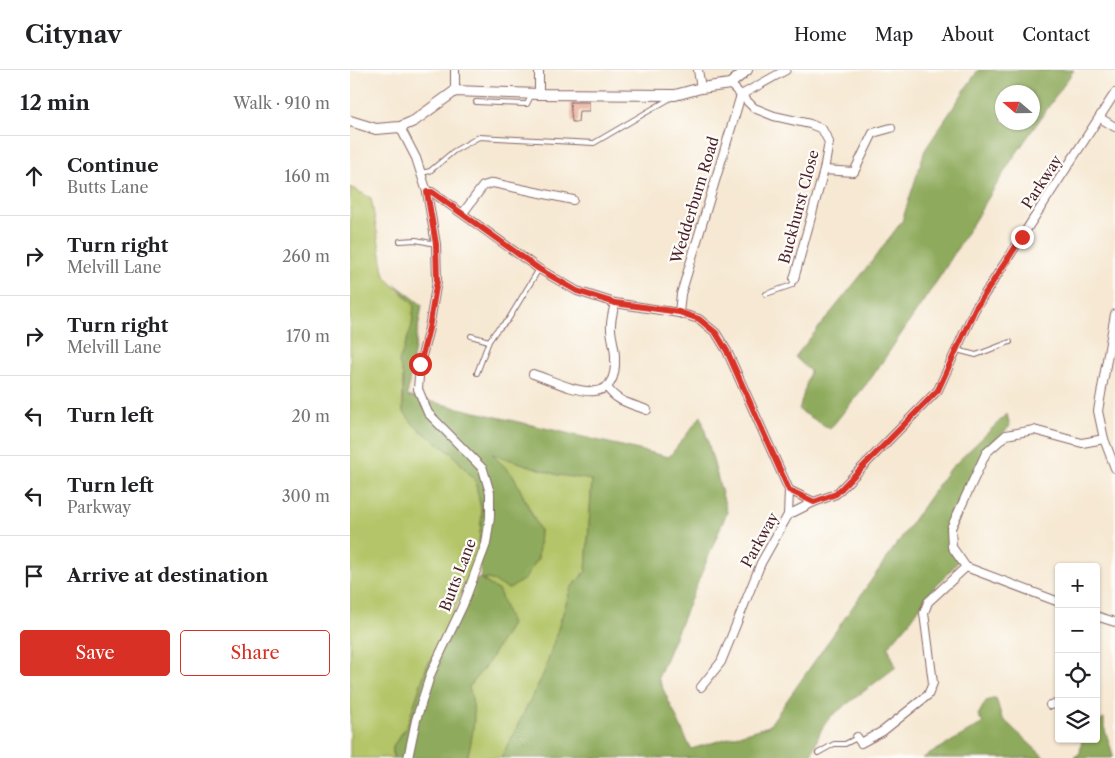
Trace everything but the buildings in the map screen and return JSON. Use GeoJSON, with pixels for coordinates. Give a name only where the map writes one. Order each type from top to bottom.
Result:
{"type":"FeatureCollection","features":[{"type":"Feature","properties":{"kind":"street"},"geometry":{"type":"LineString","coordinates":[[454,70],[455,91]]}},
{"type":"Feature","properties":{"kind":"street"},"geometry":{"type":"LineString","coordinates":[[535,94],[539,70]]}},
{"type":"Feature","properties":{"kind":"street"},"geometry":{"type":"LineString","coordinates":[[698,70],[701,88]]}},
{"type":"Feature","properties":{"kind":"street"},"geometry":{"type":"LineString","coordinates":[[350,121],[376,129],[400,127],[414,120],[455,91],[535,94],[675,95],[701,88],[730,84],[747,70]]}},
{"type":"Feature","properties":{"kind":"street"},"geometry":{"type":"LineString","coordinates":[[742,95],[786,70]]}},
{"type":"Feature","properties":{"kind":"street","name":"Buckhurst Close"},"geometry":{"type":"LineString","coordinates":[[730,84],[754,108],[774,116],[810,124],[822,129],[830,142],[794,279]]}},
{"type":"Feature","properties":{"kind":"street","name":"Parkway"},"geometry":{"type":"LineString","coordinates":[[701,687],[721,662],[761,563],[788,516],[814,502],[836,494],[938,390],[975,309],[1115,93]]}},
{"type":"Feature","properties":{"kind":"street","name":"Wedderburn Road"},"geometry":{"type":"LineString","coordinates":[[679,312],[680,294],[742,95]]}},
{"type":"Feature","properties":{"kind":"street"},"geometry":{"type":"LineString","coordinates":[[1100,118],[1115,127]]}},
{"type":"Feature","properties":{"kind":"street","name":"Butts Lane"},"geometry":{"type":"LineString","coordinates":[[400,127],[416,158],[427,192],[436,244],[437,281],[429,328],[420,364],[418,389],[428,413],[483,469],[490,493],[490,517],[486,544],[463,605],[430,673],[416,720],[408,758]]}},
{"type":"Feature","properties":{"kind":"street"},"geometry":{"type":"LineString","coordinates":[[824,170],[854,172],[872,133],[891,128]]}},
{"type":"Feature","properties":{"kind":"street"},"geometry":{"type":"LineString","coordinates":[[463,213],[483,186],[493,183],[573,200]]}},
{"type":"Feature","properties":{"kind":"street"},"geometry":{"type":"LineString","coordinates":[[427,192],[432,192],[539,269],[577,291],[615,303],[679,312],[699,319],[716,333],[727,351],[789,490],[788,516]]}},
{"type":"Feature","properties":{"kind":"street"},"geometry":{"type":"LineString","coordinates":[[533,374],[586,392],[596,392],[607,387],[614,374],[616,359],[611,321],[615,303]]}},
{"type":"Feature","properties":{"kind":"street"},"geometry":{"type":"LineString","coordinates":[[1115,314],[1098,411],[1104,439],[1115,468]]}},
{"type":"Feature","properties":{"kind":"street"},"geometry":{"type":"LineString","coordinates":[[607,387],[612,396],[647,410]]}},
{"type":"Feature","properties":{"kind":"street"},"geometry":{"type":"LineString","coordinates":[[1055,600],[966,567],[952,547],[951,528],[986,453],[1006,435],[1034,430],[1082,443],[1104,439]]}},
{"type":"Feature","properties":{"kind":"street"},"geometry":{"type":"LineString","coordinates":[[789,490],[814,502]]}},
{"type":"Feature","properties":{"kind":"street"},"geometry":{"type":"LineString","coordinates":[[857,738],[861,743],[883,731],[928,694],[933,683],[924,613],[928,602],[966,567]]}},
{"type":"Feature","properties":{"kind":"street"},"geometry":{"type":"LineString","coordinates":[[1100,617],[1115,622]]}},
{"type":"Feature","properties":{"kind":"lane"},"geometry":{"type":"LineString","coordinates":[[476,102],[524,104],[535,94]]}},
{"type":"Feature","properties":{"kind":"lane"},"geometry":{"type":"LineString","coordinates":[[420,173],[430,171],[454,151],[480,137],[594,143],[675,95]]}},
{"type":"Feature","properties":{"kind":"lane"},"geometry":{"type":"LineString","coordinates":[[400,241],[416,240],[436,244]]}},
{"type":"Feature","properties":{"kind":"lane"},"geometry":{"type":"LineString","coordinates":[[478,373],[489,341],[496,331],[508,320],[539,269]]}},
{"type":"Feature","properties":{"kind":"lane"},"geometry":{"type":"LineString","coordinates":[[766,294],[792,285],[794,279]]}},
{"type":"Feature","properties":{"kind":"lane"},"geometry":{"type":"LineString","coordinates":[[471,336],[489,341]]}},
{"type":"Feature","properties":{"kind":"lane"},"geometry":{"type":"LineString","coordinates":[[957,350],[976,355],[1010,342]]}},
{"type":"Feature","properties":{"kind":"lane"},"geometry":{"type":"LineString","coordinates":[[818,753],[834,744],[845,744],[857,738]]}},
{"type":"Feature","properties":{"kind":"green space"},"geometry":{"type":"Polygon","coordinates":[[[978,70],[1074,70],[1040,119],[1040,85],[995,85],[995,130],[1032,130],[1011,161],[941,275],[872,377],[830,429],[799,410],[810,371],[795,357],[902,221],[925,150],[978,70]]]}},
{"type":"Feature","properties":{"kind":"green space"},"geometry":{"type":"Polygon","coordinates":[[[350,187],[371,198],[386,278],[414,305],[412,326],[399,362],[403,376],[403,411],[415,426],[452,454],[475,480],[482,514],[478,552],[443,641],[427,666],[407,726],[393,746],[393,758],[350,758],[350,187]]]}},
{"type":"Feature","properties":{"kind":"green space"},"geometry":{"type":"Polygon","coordinates":[[[395,284],[422,305],[407,396],[669,457],[701,416],[727,512],[658,678],[691,749],[769,726],[948,471],[1007,414],[1010,426],[985,452],[951,537],[958,562],[928,595],[911,620],[888,647],[896,667],[830,717],[821,730],[810,758],[501,758],[544,673],[571,588],[586,571],[592,480],[558,475],[492,454],[513,475],[540,531],[538,558],[525,579],[509,589],[489,579],[481,579],[499,591],[511,624],[489,661],[469,687],[474,723],[467,758],[393,758],[393,746],[407,726],[427,666],[454,622],[476,580],[481,578],[478,552],[482,514],[475,480],[452,454],[415,426],[403,411],[403,376],[399,362],[412,326],[414,305],[395,284]]]}},
{"type":"Feature","properties":{"kind":"green space"},"geometry":{"type":"Polygon","coordinates":[[[491,453],[558,475],[592,479],[586,571],[571,588],[544,673],[501,758],[467,758],[474,723],[469,687],[489,661],[511,624],[489,584],[481,579],[489,579],[509,589],[538,558],[540,531],[513,475],[491,453]]]}},
{"type":"Feature","properties":{"kind":"green space"},"geometry":{"type":"Polygon","coordinates":[[[996,698],[1002,718],[1045,758],[923,758],[983,723],[978,715],[986,701],[996,698]]]}},
{"type":"Feature","properties":{"kind":"green space"},"geometry":{"type":"Polygon","coordinates":[[[1104,718],[1104,727],[1113,755],[1111,758],[1073,758],[1080,753],[1081,743],[1100,743],[1100,721],[1104,718]]]}},
{"type":"Feature","properties":{"kind":"route"},"geometry":{"type":"LineString","coordinates":[[420,364],[429,328],[437,281],[436,244],[427,192],[432,192],[539,269],[577,291],[615,303],[679,312],[699,319],[716,333],[727,351],[789,490],[814,502],[836,494],[938,390],[975,309],[1022,237]]}}]}
